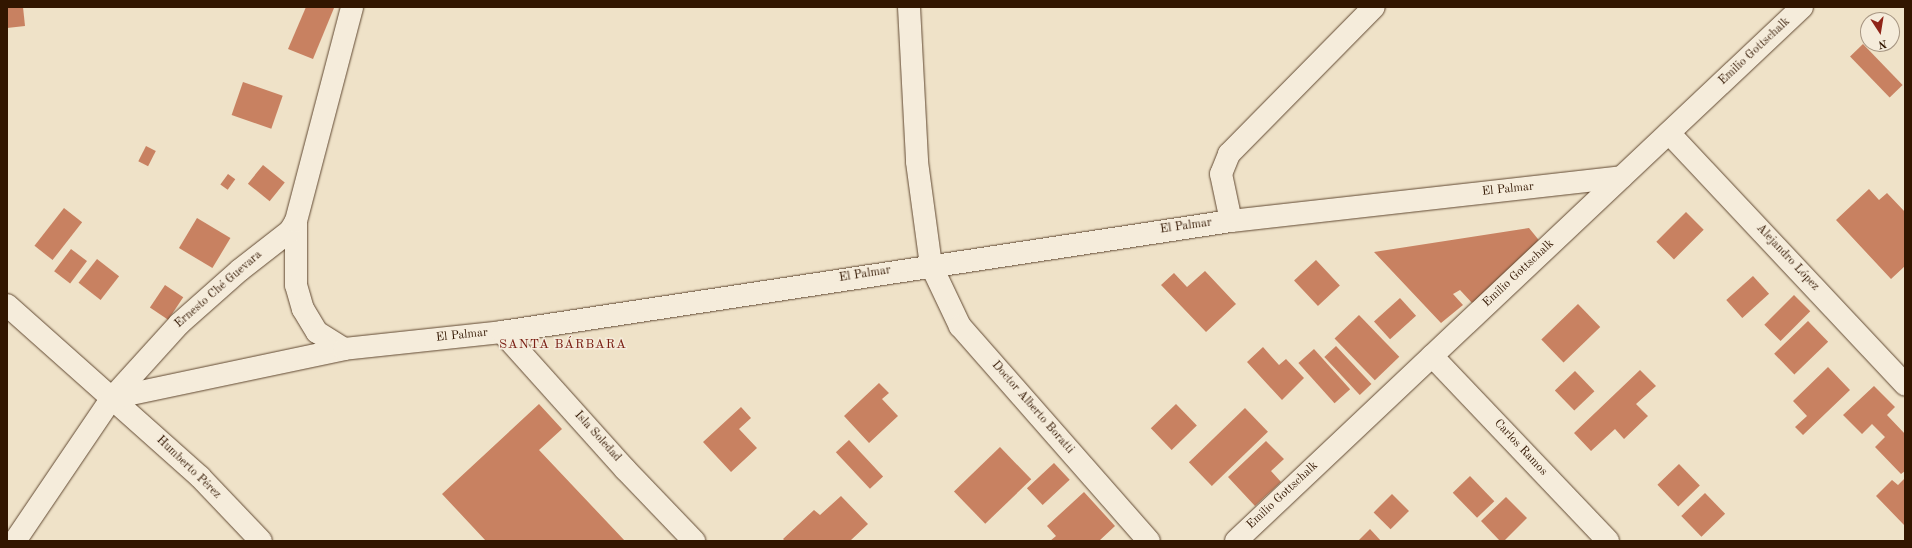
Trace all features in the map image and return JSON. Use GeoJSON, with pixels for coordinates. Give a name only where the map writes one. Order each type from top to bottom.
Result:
{"type":"FeatureCollection","features":[{"type":"Feature","properties":{"kind":"street","name":"Ernesto Ché Guevara"},"geometry":{"type":"LineString","coordinates":[[15,541],[112,398],[179,324],[240,270],[290,231],[296,221],[352,7]]}},
{"type":"Feature","properties":{"kind":"street","name":"Doctor Alberto Boratti"},"geometry":{"type":"LineString","coordinates":[[909,7],[917,162],[931,265],[960,326],[1149,541]]}},
{"type":"Feature","properties":{"kind":"street"},"geometry":{"type":"LineString","coordinates":[[1231,221],[1221,174],[1229,154],[1374,7]]}},
{"type":"Feature","properties":{"kind":"street","name":"Emilio Gottschalk"},"geometry":{"type":"LineString","coordinates":[[1236,541],[1802,7]]}},
{"type":"Feature","properties":{"kind":"street","name":"Alejandro López"},"geometry":{"type":"LineString","coordinates":[[1669,133],[1905,384]]}},
{"type":"Feature","properties":{"kind":"street","name":"El Palmar"},"geometry":{"type":"LineString","coordinates":[[112,398],[344,349],[502,332],[931,265],[1231,221],[1622,177]]}},
{"type":"Feature","properties":{"kind":"street"},"geometry":{"type":"LineString","coordinates":[[296,221],[296,285],[303,309],[317,332],[344,349]]}},
{"type":"Feature","properties":{"kind":"street","name":"Humberto Pérez"},"geometry":{"type":"LineString","coordinates":[[7,305],[200,477],[261,541]]}},
{"type":"Feature","properties":{"kind":"street","name":"Isla Soledad"},"geometry":{"type":"LineString","coordinates":[[502,332],[625,468],[694,541]]}},
{"type":"Feature","properties":{"kind":"street","name":"Carlos Ramos"},"geometry":{"type":"LineString","coordinates":[[1432,356],[1608,541]]}},
{"type":"Feature","properties":{"kind":"building"},"geometry":{"type":"Polygon","coordinates":[[[7,7],[23,7],[25,26],[7,28],[7,7]]]}},
{"type":"Feature","properties":{"kind":"building"},"geometry":{"type":"Polygon","coordinates":[[[306,7],[334,8],[313,59],[288,49],[306,7]]]}},
{"type":"Feature","properties":{"kind":"building"},"geometry":{"type":"Polygon","coordinates":[[[1860,47],[1860,52],[1871,52],[1903,85],[1890,98],[1850,57],[1860,47]]]}},
{"type":"Feature","properties":{"kind":"building"},"geometry":{"type":"Polygon","coordinates":[[[243,82],[283,96],[271,129],[232,115],[243,82]]]}},
{"type":"Feature","properties":{"kind":"building"},"geometry":{"type":"Polygon","coordinates":[[[146,146],[156,151],[148,166],[138,161],[146,146]]]}},
{"type":"Feature","properties":{"kind":"building"},"geometry":{"type":"Polygon","coordinates":[[[263,165],[285,183],[270,201],[248,184],[263,165]]]}},
{"type":"Feature","properties":{"kind":"building"},"geometry":{"type":"Polygon","coordinates":[[[228,174],[235,179],[228,190],[220,185],[228,174]]]}},
{"type":"Feature","properties":{"kind":"building"},"geometry":{"type":"Polygon","coordinates":[[[1869,189],[1879,200],[1887,193],[1905,212],[1905,266],[1891,279],[1836,220],[1869,189]]]}},
{"type":"Feature","properties":{"kind":"building"},"geometry":{"type":"Polygon","coordinates":[[[64,208],[82,222],[53,260],[34,246],[64,208]]]}},
{"type":"Feature","properties":{"kind":"building"},"geometry":{"type":"Polygon","coordinates":[[[1686,212],[1704,230],[1674,259],[1656,242],[1686,212]]]}},
{"type":"Feature","properties":{"kind":"building"},"geometry":{"type":"Polygon","coordinates":[[[197,218],[230,238],[212,268],[179,248],[197,218]]]}},
{"type":"Feature","properties":{"kind":"building"},"geometry":{"type":"Polygon","coordinates":[[[1529,228],[1542,244],[1473,304],[1460,290],[1453,294],[1463,305],[1441,323],[1374,252],[1529,228]]]}},
{"type":"Feature","properties":{"kind":"building"},"geometry":{"type":"Polygon","coordinates":[[[71,249],[87,261],[70,283],[54,271],[71,249]]]}},
{"type":"Feature","properties":{"kind":"building"},"geometry":{"type":"Polygon","coordinates":[[[97,259],[119,276],[101,300],[79,283],[97,259]]]}},
{"type":"Feature","properties":{"kind":"building"},"geometry":{"type":"Polygon","coordinates":[[[1316,260],[1340,286],[1318,306],[1294,280],[1316,260]]]}},
{"type":"Feature","properties":{"kind":"building"},"geometry":{"type":"Polygon","coordinates":[[[1205,271],[1236,304],[1206,332],[1161,285],[1174,273],[1187,287],[1205,271]]]}},
{"type":"Feature","properties":{"kind":"building"},"geometry":{"type":"Polygon","coordinates":[[[1753,276],[1769,294],[1742,318],[1726,300],[1753,276]]]}},
{"type":"Feature","properties":{"kind":"building"},"geometry":{"type":"Polygon","coordinates":[[[165,285],[183,297],[168,320],[150,307],[165,285]]]}},
{"type":"Feature","properties":{"kind":"building"},"geometry":{"type":"Polygon","coordinates":[[[1794,295],[1810,311],[1781,341],[1764,325],[1794,295]]]}},
{"type":"Feature","properties":{"kind":"building"},"geometry":{"type":"Polygon","coordinates":[[[1400,298],[1416,316],[1390,339],[1374,321],[1400,298]]]}},
{"type":"Feature","properties":{"kind":"building"},"geometry":{"type":"Polygon","coordinates":[[[1578,304],[1600,327],[1564,362],[1541,339],[1578,304]]]}},
{"type":"Feature","properties":{"kind":"building"},"geometry":{"type":"Polygon","coordinates":[[[1359,315],[1399,357],[1375,380],[1335,339],[1359,315]]]}},
{"type":"Feature","properties":{"kind":"building"},"geometry":{"type":"Polygon","coordinates":[[[1808,321],[1828,342],[1794,375],[1774,354],[1808,321]]]}},
{"type":"Feature","properties":{"kind":"building"},"geometry":{"type":"Polygon","coordinates":[[[1336,346],[1371,384],[1360,395],[1324,357],[1336,346]]]}},
{"type":"Feature","properties":{"kind":"building"},"geometry":{"type":"Polygon","coordinates":[[[1263,347],[1279,365],[1286,359],[1304,378],[1282,400],[1247,362],[1263,347]]]}},
{"type":"Feature","properties":{"kind":"building"},"geometry":{"type":"Polygon","coordinates":[[[1314,349],[1350,389],[1335,403],[1298,363],[1314,349]]]}},
{"type":"Feature","properties":{"kind":"building"},"geometry":{"type":"Polygon","coordinates":[[[1828,367],[1850,390],[1803,435],[1795,427],[1807,416],[1793,401],[1828,367]]]}},
{"type":"Feature","properties":{"kind":"building"},"geometry":{"type":"Polygon","coordinates":[[[1640,370],[1656,386],[1636,404],[1648,416],[1624,439],[1615,429],[1591,451],[1574,433],[1640,370]]]}},
{"type":"Feature","properties":{"kind":"building"},"geometry":{"type":"Polygon","coordinates":[[[1575,371],[1594,391],[1574,411],[1555,390],[1575,371]]]}},
{"type":"Feature","properties":{"kind":"building"},"geometry":{"type":"Polygon","coordinates":[[[879,383],[889,393],[882,399],[898,416],[869,443],[844,416],[879,383]]]}},
{"type":"Feature","properties":{"kind":"building"},"geometry":{"type":"Polygon","coordinates":[[[1874,386],[1895,407],[1887,415],[1905,434],[1905,471],[1901,474],[1875,447],[1885,437],[1872,424],[1862,434],[1843,415],[1874,386]]]}},
{"type":"Feature","properties":{"kind":"building"},"geometry":{"type":"Polygon","coordinates":[[[539,404],[562,429],[539,450],[625,541],[486,541],[442,494],[539,404]]]}},
{"type":"Feature","properties":{"kind":"building"},"geometry":{"type":"Polygon","coordinates":[[[1176,404],[1197,426],[1172,450],[1151,428],[1176,404]]]}},
{"type":"Feature","properties":{"kind":"building"},"geometry":{"type":"Polygon","coordinates":[[[741,407],[751,418],[739,429],[757,448],[731,472],[703,442],[741,407]]]}},
{"type":"Feature","properties":{"kind":"building"},"geometry":{"type":"Polygon","coordinates":[[[1245,408],[1268,432],[1212,486],[1189,462],[1245,408]]]}},
{"type":"Feature","properties":{"kind":"building"},"geometry":{"type":"Polygon","coordinates":[[[849,440],[883,477],[870,489],[836,452],[849,440]]]}},
{"type":"Feature","properties":{"kind":"building"},"geometry":{"type":"Polygon","coordinates":[[[1266,441],[1284,459],[1271,471],[1281,482],[1255,506],[1228,477],[1266,441]]]}},
{"type":"Feature","properties":{"kind":"building"},"geometry":{"type":"Polygon","coordinates":[[[1000,447],[1031,479],[985,524],[954,491],[1000,447]]]}},
{"type":"Feature","properties":{"kind":"building"},"geometry":{"type":"Polygon","coordinates":[[[1054,463],[1070,480],[1043,505],[1027,488],[1054,463]]]}},
{"type":"Feature","properties":{"kind":"building"},"geometry":{"type":"Polygon","coordinates":[[[1679,464],[1700,486],[1678,506],[1657,485],[1679,464]]]}},
{"type":"Feature","properties":{"kind":"building"},"geometry":{"type":"Polygon","coordinates":[[[1470,476],[1494,501],[1477,518],[1453,493],[1470,476]]]}},
{"type":"Feature","properties":{"kind":"building"},"geometry":{"type":"Polygon","coordinates":[[[1905,478],[1905,526],[1876,496],[1892,480],[1898,485],[1905,478]]]}},
{"type":"Feature","properties":{"kind":"building"},"geometry":{"type":"Polygon","coordinates":[[[1084,492],[1115,526],[1099,541],[1050,541],[1056,536],[1047,526],[1084,492]]]}},
{"type":"Feature","properties":{"kind":"building"},"geometry":{"type":"Polygon","coordinates":[[[1705,493],[1725,514],[1701,537],[1681,516],[1705,493]]]}},
{"type":"Feature","properties":{"kind":"building"},"geometry":{"type":"Polygon","coordinates":[[[1392,494],[1409,511],[1391,529],[1374,512],[1392,494]]]}},
{"type":"Feature","properties":{"kind":"building"},"geometry":{"type":"Polygon","coordinates":[[[841,496],[868,524],[850,541],[785,541],[783,539],[814,510],[820,515],[841,496]]]}},
{"type":"Feature","properties":{"kind":"building"},"geometry":{"type":"Polygon","coordinates":[[[1506,497],[1527,518],[1504,541],[1500,541],[1481,521],[1506,497]]]}},
{"type":"Feature","properties":{"kind":"building"},"geometry":{"type":"Polygon","coordinates":[[[1370,529],[1381,541],[1358,541],[1370,529]]]}},
{"type":"Feature","properties":{"kind":"district","name":"SANTA BÁRBARA"},"geometry":{"type":"Point","coordinates":[563,345]}}]}
